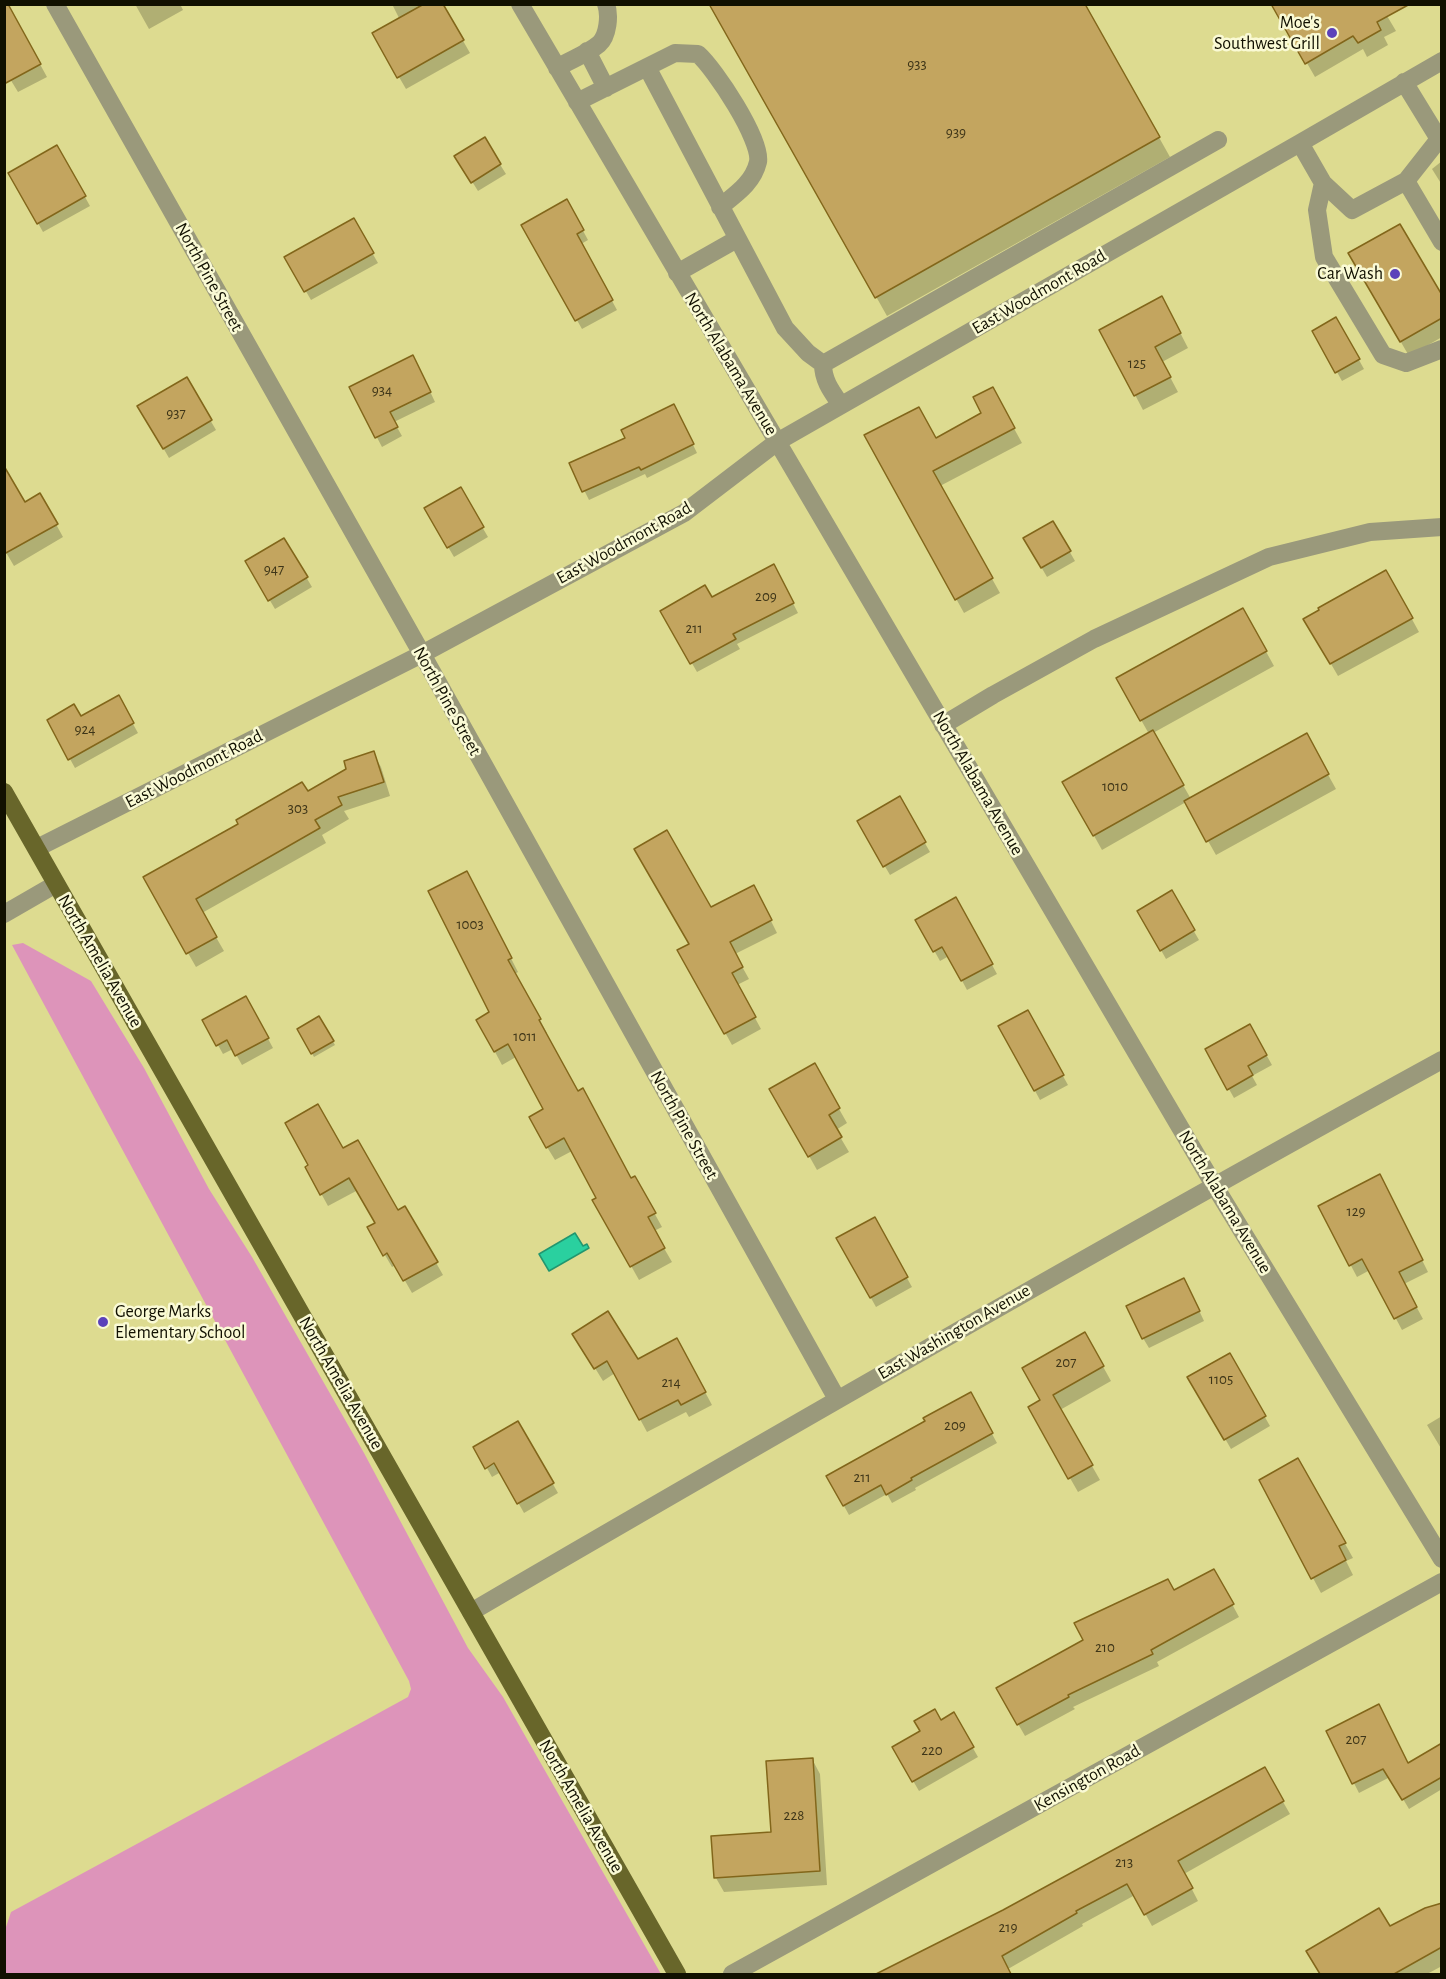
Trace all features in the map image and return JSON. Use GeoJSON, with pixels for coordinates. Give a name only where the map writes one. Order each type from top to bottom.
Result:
{"type":"FeatureCollection","features":[{"type":"Feature","properties":{"kind":"main road","name":"North Amelia Avenue"},"geometry":{"type":"LineString","coordinates":[[4,792],[677,1974]]}},
{"type":"Feature","properties":{"kind":"street","name":"North Pine Street"},"geometry":{"type":"LineString","coordinates":[[55,4],[422,654],[837,1399]]}},
{"type":"Feature","properties":{"kind":"street","name":"North Alabama Avenue"},"geometry":{"type":"LineString","coordinates":[[520,4],[1214,1185],[1442,1559]]}},
{"type":"Feature","properties":{"kind":"street"},"geometry":{"type":"LineString","coordinates":[[557,68],[600,44],[609,12],[606,4]]}},
{"type":"Feature","properties":{"kind":"street"},"geometry":{"type":"LineString","coordinates":[[587,51],[606,88]]}},
{"type":"Feature","properties":{"kind":"street"},"geometry":{"type":"LineString","coordinates":[[577,102],[675,53],[698,54],[710,65],[737,106],[754,142],[758,160],[750,182],[720,207]]}},
{"type":"Feature","properties":{"kind":"street","name":"East Woodmont Road"},"geometry":{"type":"LineString","coordinates":[[37,848],[422,654],[684,513],[777,442],[1442,61]]}},
{"type":"Feature","properties":{"kind":"street"},"geometry":{"type":"LineString","coordinates":[[647,67],[785,328],[808,353],[823,364]]}},
{"type":"Feature","properties":{"kind":"street"},"geometry":{"type":"LineString","coordinates":[[1300,143],[1323,183],[1352,210],[1406,181],[1438,139],[1434,121],[1404,82]]}},
{"type":"Feature","properties":{"kind":"street"},"geometry":{"type":"LineString","coordinates":[[823,364],[1218,140]]}},
{"type":"Feature","properties":{"kind":"street"},"geometry":{"type":"LineString","coordinates":[[1406,181],[1442,242]]}},
{"type":"Feature","properties":{"kind":"street"},"geometry":{"type":"LineString","coordinates":[[1323,183],[1317,210],[1324,257],[1383,356],[1406,363],[1442,350]]}},
{"type":"Feature","properties":{"kind":"street"},"geometry":{"type":"LineString","coordinates":[[677,273],[737,239]]}},
{"type":"Feature","properties":{"kind":"street"},"geometry":{"type":"LineString","coordinates":[[823,364],[827,384],[841,405]]}},
{"type":"Feature","properties":{"kind":"street"},"geometry":{"type":"LineString","coordinates":[[944,725],[1094,639],[1269,557],[1370,532],[1442,527]]}},
{"type":"Feature","properties":{"kind":"street"},"geometry":{"type":"LineString","coordinates":[[4,914],[56,885]]}},
{"type":"Feature","properties":{"kind":"street","name":"East Washington Avenue"},"geometry":{"type":"LineString","coordinates":[[471,1612],[837,1399],[1214,1185],[1442,1060]]}},
{"type":"Feature","properties":{"kind":"street","name":"Kensington Road"},"geometry":{"type":"LineString","coordinates":[[732,1974],[1442,1582]]}},
{"type":"Feature","properties":{"kind":"shaded area"},"geometry":{"type":"Polygon","coordinates":[[[23,943],[91,981],[144,1068],[209,1189],[252,1257],[364,1453],[468,1648],[503,1697],[661,1974],[5,1974],[5,1930],[11,1912],[408,1697],[411,1689],[409,1681],[12,945],[23,943]]]}},
{"type":"Feature","properties":{"kind":"shaded area"},"geometry":{"type":"Polygon","coordinates":[[[575,1233],[583,1246],[587,1244],[589,1248],[549,1271],[539,1254],[575,1233]]]}},
{"type":"Feature","properties":{"kind":"building"},"geometry":{"type":"Polygon","coordinates":[[[4,4],[8,4],[41,64],[4,84],[4,4]]]}},
{"type":"Feature","properties":{"kind":"building"},"geometry":{"type":"Polygon","coordinates":[[[424,4],[443,4],[464,40],[397,78],[372,33],[424,4]]]}},
{"type":"Feature","properties":{"kind":"building"},"geometry":{"type":"Polygon","coordinates":[[[709,4],[1085,4],[1160,137],[875,298],[709,4]]]}},
{"type":"Feature","properties":{"kind":"building","name":"Moe's Southwest Grill"},"geometry":{"type":"Polygon","coordinates":[[[1271,4],[1410,4],[1377,22],[1381,30],[1358,43],[1353,36],[1305,64],[1271,4]]]}},
{"type":"Feature","properties":{"kind":"building"},"geometry":{"type":"Polygon","coordinates":[[[485,137],[501,164],[471,183],[454,156],[485,137]]]}},
{"type":"Feature","properties":{"kind":"building"},"geometry":{"type":"Polygon","coordinates":[[[57,145],[86,196],[37,224],[8,173],[57,145]]]}},
{"type":"Feature","properties":{"kind":"building"},"geometry":{"type":"Polygon","coordinates":[[[567,199],[584,230],[577,234],[613,300],[575,321],[521,225],[567,199]]]}},
{"type":"Feature","properties":{"kind":"building"},"geometry":{"type":"Polygon","coordinates":[[[354,218],[374,253],[304,292],[284,257],[354,218]]]}},
{"type":"Feature","properties":{"kind":"building","name":"Car Wash"},"geometry":{"type":"Polygon","coordinates":[[[1400,224],[1442,295],[1442,318],[1400,342],[1348,253],[1400,224]]]}},
{"type":"Feature","properties":{"kind":"building"},"geometry":{"type":"Polygon","coordinates":[[[1162,296],[1181,333],[1155,347],[1171,377],[1134,396],[1099,330],[1162,296]]]}},
{"type":"Feature","properties":{"kind":"building"},"geometry":{"type":"Polygon","coordinates":[[[1336,317],[1360,359],[1335,373],[1312,331],[1336,317]]]}},
{"type":"Feature","properties":{"kind":"building"},"geometry":{"type":"Polygon","coordinates":[[[413,355],[431,392],[390,412],[398,427],[375,438],[349,387],[413,355]]]}},
{"type":"Feature","properties":{"kind":"building"},"geometry":{"type":"Polygon","coordinates":[[[187,377],[212,420],[163,449],[137,406],[187,377]]]}},
{"type":"Feature","properties":{"kind":"building"},"geometry":{"type":"Polygon","coordinates":[[[993,387],[1015,428],[933,471],[993,578],[955,600],[864,435],[919,407],[936,438],[981,413],[973,397],[993,387]]]}},
{"type":"Feature","properties":{"kind":"building"},"geometry":{"type":"Polygon","coordinates":[[[674,404],[694,444],[641,470],[639,467],[582,492],[569,463],[625,438],[621,430],[674,404]]]}},
{"type":"Feature","properties":{"kind":"building"},"geometry":{"type":"Polygon","coordinates":[[[4,466],[25,502],[40,493],[58,524],[4,554],[4,466]]]}},
{"type":"Feature","properties":{"kind":"building"},"geometry":{"type":"Polygon","coordinates":[[[461,487],[484,527],[447,548],[424,508],[461,487]]]}},
{"type":"Feature","properties":{"kind":"building"},"geometry":{"type":"Polygon","coordinates":[[[1053,521],[1071,551],[1041,568],[1023,538],[1053,521]]]}},
{"type":"Feature","properties":{"kind":"building"},"geometry":{"type":"Polygon","coordinates":[[[284,538],[308,577],[268,601],[245,561],[284,538]]]}},
{"type":"Feature","properties":{"kind":"building"},"geometry":{"type":"Polygon","coordinates":[[[774,564],[794,603],[733,634],[736,639],[690,664],[660,611],[705,585],[712,597],[774,564]]]}},
{"type":"Feature","properties":{"kind":"building"},"geometry":{"type":"Polygon","coordinates":[[[1386,570],[1413,618],[1330,664],[1303,619],[1319,610],[1318,608],[1386,570]]]}},
{"type":"Feature","properties":{"kind":"building"},"geometry":{"type":"Polygon","coordinates":[[[1243,608],[1267,651],[1140,721],[1116,678],[1243,608]]]}},
{"type":"Feature","properties":{"kind":"building"},"geometry":{"type":"Polygon","coordinates":[[[119,695],[134,723],[68,760],[47,720],[74,704],[81,716],[119,695]]]}},
{"type":"Feature","properties":{"kind":"building"},"geometry":{"type":"Polygon","coordinates":[[[1153,730],[1184,785],[1093,836],[1062,782],[1153,730]]]}},
{"type":"Feature","properties":{"kind":"building"},"geometry":{"type":"Polygon","coordinates":[[[1307,733],[1329,774],[1206,842],[1184,801],[1307,733]]]}},
{"type":"Feature","properties":{"kind":"building"},"geometry":{"type":"Polygon","coordinates":[[[374,751],[384,782],[338,797],[342,805],[315,820],[320,828],[196,899],[217,937],[186,954],[143,877],[238,824],[236,820],[302,782],[308,791],[346,769],[344,761],[374,751]]]}},
{"type":"Feature","properties":{"kind":"building"},"geometry":{"type":"Polygon","coordinates":[[[900,796],[926,842],[883,867],[857,821],[900,796]]]}},
{"type":"Feature","properties":{"kind":"building"},"geometry":{"type":"Polygon","coordinates":[[[667,830],[711,907],[754,885],[772,920],[730,942],[743,967],[732,973],[756,1017],[724,1034],[677,950],[689,944],[634,849],[667,830]]]}},
{"type":"Feature","properties":{"kind":"building"},"geometry":{"type":"Polygon","coordinates":[[[467,871],[512,958],[508,960],[578,1091],[583,1088],[631,1178],[635,1176],[656,1213],[648,1217],[665,1248],[630,1267],[592,1200],[596,1198],[564,1138],[546,1148],[529,1117],[543,1109],[508,1044],[494,1052],[476,1020],[489,1012],[428,891],[467,871]]]}},
{"type":"Feature","properties":{"kind":"building"},"geometry":{"type":"Polygon","coordinates":[[[1172,890],[1195,930],[1160,951],[1137,911],[1172,890]]]}},
{"type":"Feature","properties":{"kind":"building"},"geometry":{"type":"Polygon","coordinates":[[[956,897],[993,964],[961,981],[942,947],[933,952],[915,920],[956,897]]]}},
{"type":"Feature","properties":{"kind":"building"},"geometry":{"type":"Polygon","coordinates":[[[246,996],[269,1038],[235,1056],[227,1040],[216,1046],[202,1020],[246,996]]]}},
{"type":"Feature","properties":{"kind":"building"},"geometry":{"type":"Polygon","coordinates":[[[1028,1010],[1064,1075],[1034,1091],[998,1026],[1028,1010]]]}},
{"type":"Feature","properties":{"kind":"building"},"geometry":{"type":"Polygon","coordinates":[[[319,1016],[334,1041],[311,1054],[297,1029],[319,1016]]]}},
{"type":"Feature","properties":{"kind":"building"},"geometry":{"type":"Polygon","coordinates":[[[1250,1024],[1267,1055],[1248,1066],[1253,1075],[1227,1090],[1205,1049],[1250,1024]]]}},
{"type":"Feature","properties":{"kind":"building"},"geometry":{"type":"Polygon","coordinates":[[[815,1063],[840,1108],[829,1115],[842,1137],[808,1157],[769,1089],[815,1063]]]}},
{"type":"Feature","properties":{"kind":"building"},"geometry":{"type":"Polygon","coordinates":[[[318,1104],[343,1148],[358,1140],[398,1210],[405,1206],[438,1262],[403,1281],[387,1253],[383,1256],[367,1227],[375,1223],[349,1178],[320,1195],[305,1167],[308,1165],[285,1123],[318,1104]]]}},
{"type":"Feature","properties":{"kind":"building"},"geometry":{"type":"Polygon","coordinates":[[[1380,1174],[1423,1260],[1399,1272],[1417,1307],[1394,1319],[1362,1259],[1349,1266],[1318,1206],[1380,1174]]]}},
{"type":"Feature","properties":{"kind":"building"},"geometry":{"type":"Polygon","coordinates":[[[875,1217],[908,1277],[870,1298],[836,1238],[875,1217]]]}},
{"type":"Feature","properties":{"kind":"building"},"geometry":{"type":"Polygon","coordinates":[[[1184,1278],[1200,1311],[1142,1339],[1126,1306],[1184,1278]]]}},
{"type":"Feature","properties":{"kind":"building"},"geometry":{"type":"Polygon","coordinates":[[[608,1311],[638,1359],[677,1338],[706,1392],[681,1405],[678,1400],[639,1420],[607,1361],[594,1369],[572,1334],[608,1311]]]}},
{"type":"Feature","properties":{"kind":"building"},"geometry":{"type":"Polygon","coordinates":[[[1085,1332],[1104,1366],[1053,1395],[1093,1465],[1068,1479],[1028,1407],[1040,1400],[1022,1368],[1085,1332]]]}},
{"type":"Feature","properties":{"kind":"building"},"geometry":{"type":"Polygon","coordinates":[[[1230,1353],[1266,1416],[1224,1440],[1187,1377],[1230,1353]]]}},
{"type":"Feature","properties":{"kind":"building"},"geometry":{"type":"Polygon","coordinates":[[[971,1392],[993,1433],[911,1478],[912,1480],[886,1495],[881,1485],[843,1506],[826,1476],[925,1421],[923,1418],[971,1392]]]}},
{"type":"Feature","properties":{"kind":"building"},"geometry":{"type":"Polygon","coordinates":[[[518,1421],[554,1483],[517,1504],[494,1463],[485,1469],[473,1447],[518,1421]]]}},
{"type":"Feature","properties":{"kind":"building"},"geometry":{"type":"Polygon","coordinates":[[[1298,1458],[1346,1543],[1339,1546],[1346,1560],[1311,1579],[1259,1480],[1298,1458]]]}},
{"type":"Feature","properties":{"kind":"building"},"geometry":{"type":"Polygon","coordinates":[[[1214,1569],[1234,1604],[1151,1650],[1153,1654],[1068,1695],[1069,1697],[1017,1725],[996,1688],[1083,1640],[1074,1623],[1168,1579],[1174,1590],[1214,1569]]]}},
{"type":"Feature","properties":{"kind":"building"},"geometry":{"type":"Polygon","coordinates":[[[1379,1704],[1408,1763],[1442,1743],[1442,1777],[1402,1800],[1383,1769],[1352,1784],[1326,1731],[1379,1704]]]}},
{"type":"Feature","properties":{"kind":"building"},"geometry":{"type":"Polygon","coordinates":[[[935,1709],[941,1720],[954,1712],[974,1747],[912,1782],[892,1747],[920,1731],[914,1721],[935,1709]]]}},
{"type":"Feature","properties":{"kind":"building"},"geometry":{"type":"Polygon","coordinates":[[[813,1758],[820,1871],[714,1878],[711,1836],[771,1832],[766,1761],[813,1758]]]}},
{"type":"Feature","properties":{"kind":"building"},"geometry":{"type":"Polygon","coordinates":[[[1265,1767],[1284,1801],[1178,1861],[1193,1888],[1144,1915],[1127,1884],[1076,1911],[1077,1913],[1002,1956],[1011,1974],[876,1974],[1003,1910],[1265,1767]]]}},
{"type":"Feature","properties":{"kind":"building"},"geometry":{"type":"Polygon","coordinates":[[[1442,1903],[1442,1947],[1394,1974],[1320,1974],[1306,1951],[1379,1908],[1390,1926],[1425,1908],[1442,1903]]]}},
{"type":"Feature","properties":{"kind":"place","name":"Moe's Southwest Grill"},"geometry":{"type":"Point","coordinates":[1332,33]}},
{"type":"Feature","properties":{"kind":"place","name":"Car Wash"},"geometry":{"type":"Point","coordinates":[1395,274]}},
{"type":"Feature","properties":{"kind":"place","name":"George Marks Elementary School"},"geometry":{"type":"Point","coordinates":[103,1322]}}]}
